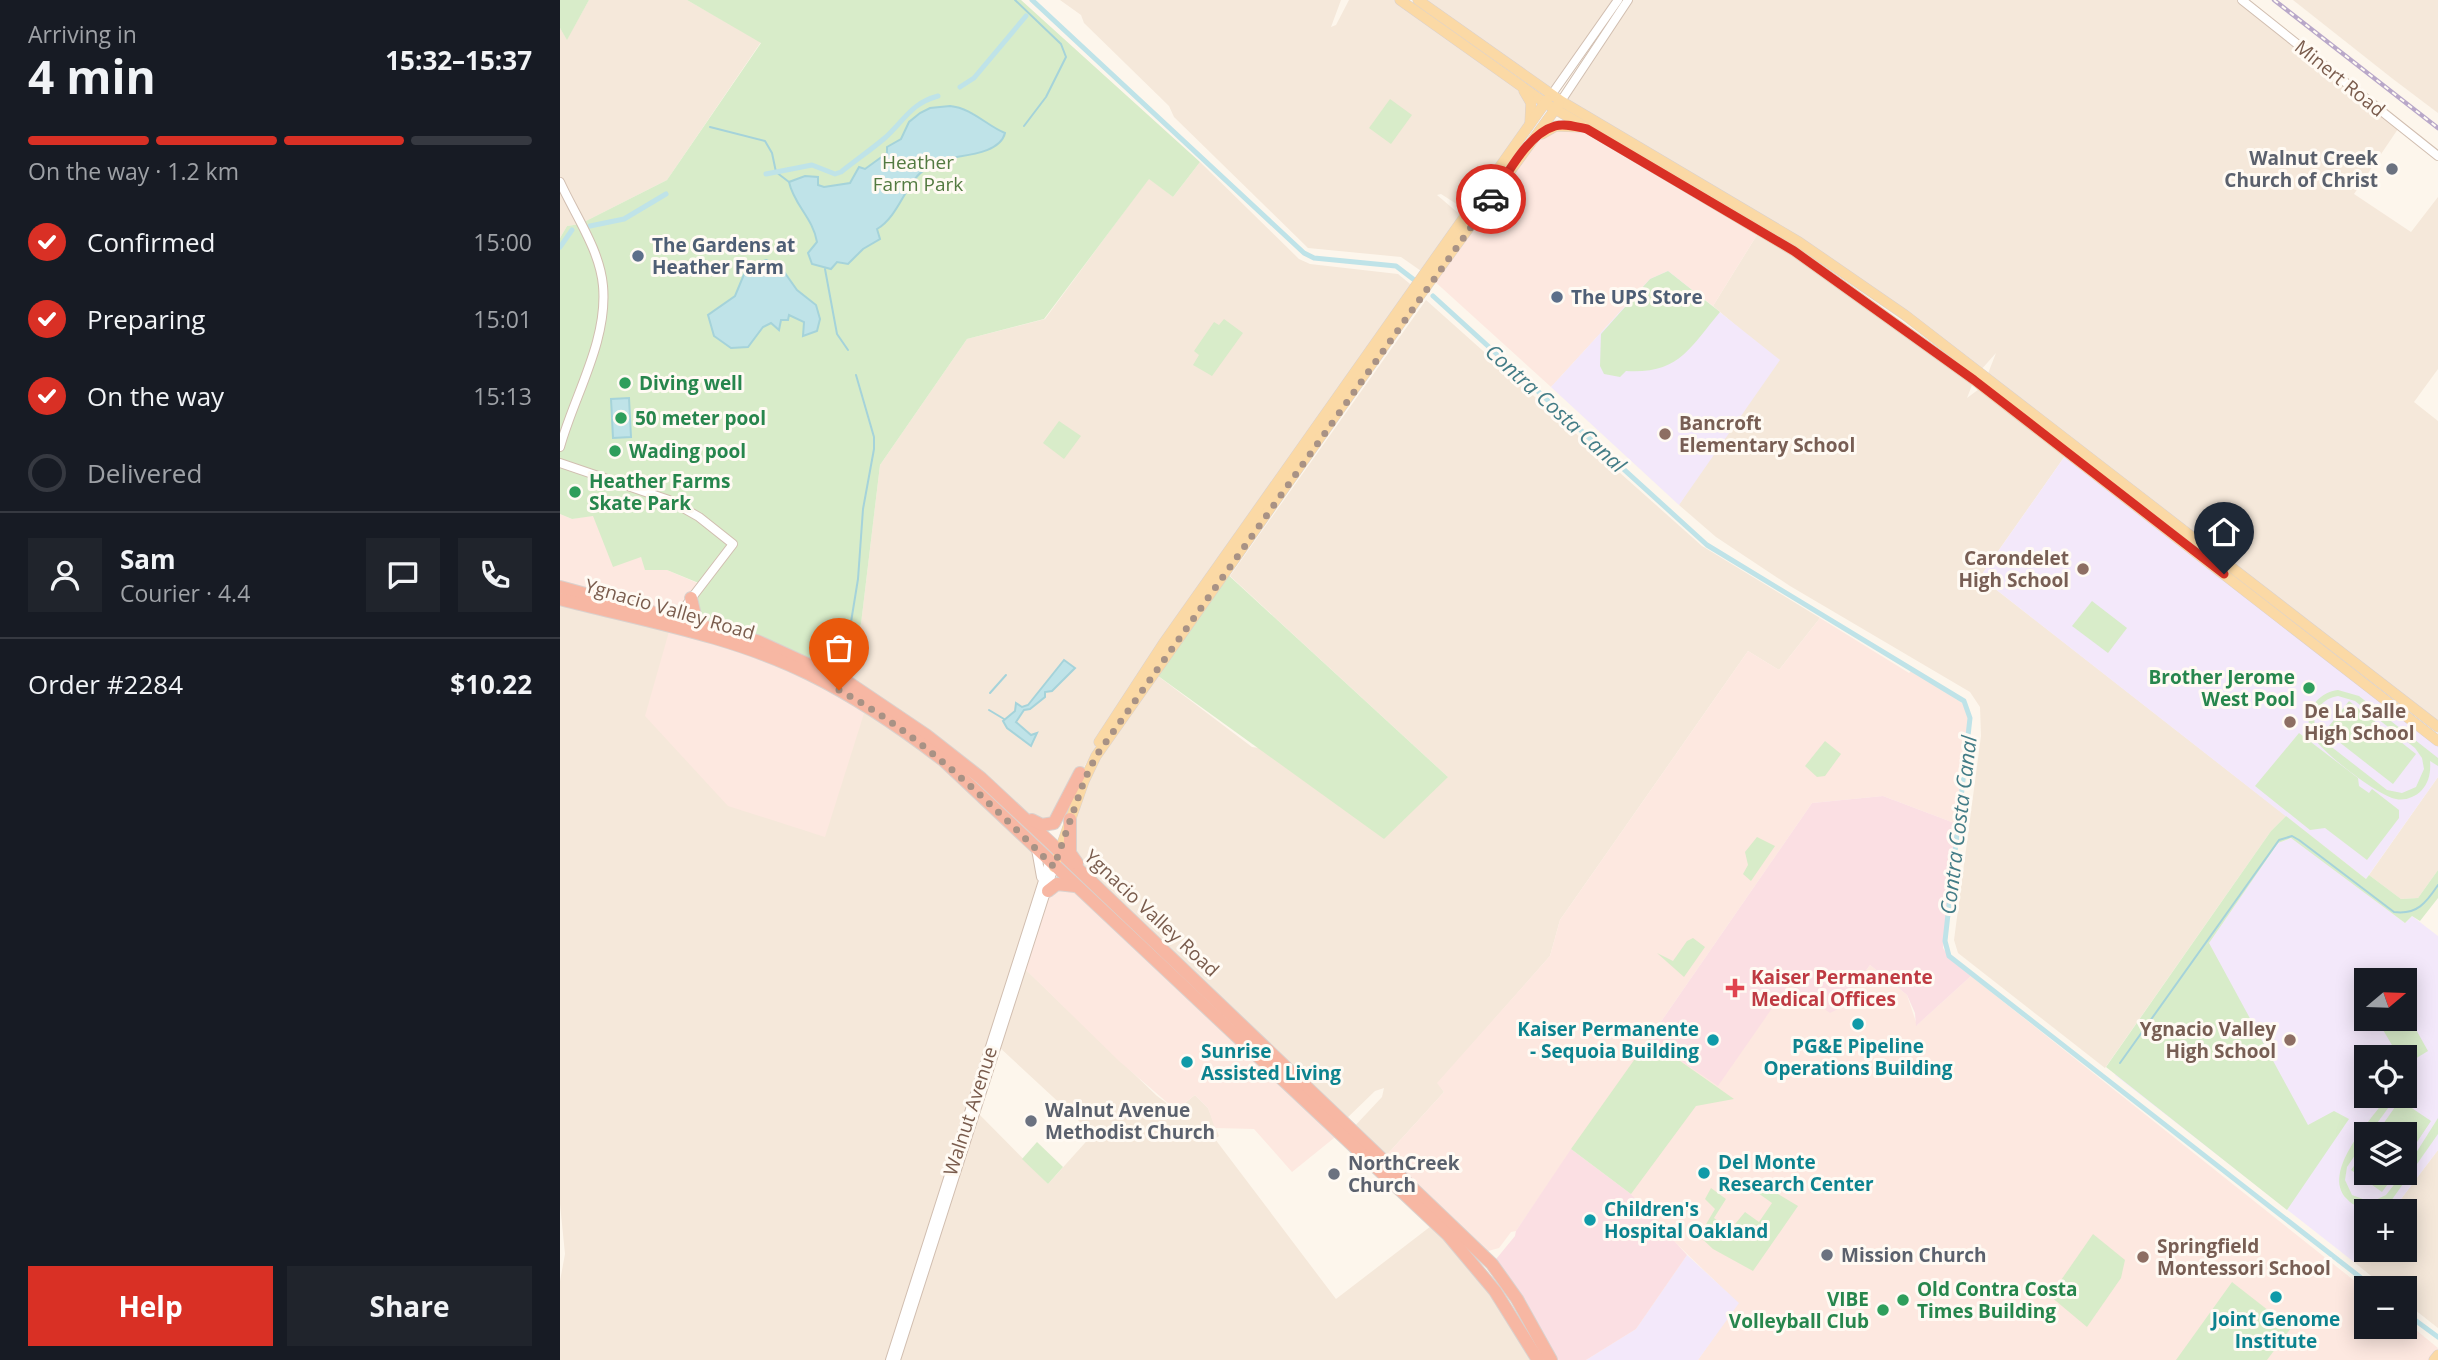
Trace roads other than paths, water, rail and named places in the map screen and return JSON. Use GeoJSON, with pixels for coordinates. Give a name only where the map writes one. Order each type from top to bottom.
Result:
{"type":"FeatureCollection","features":[{"type":"Feature","properties":{"kind":"highway","name":"Ygnacio Valley Road"},"geometry":{"type":"LineString","coordinates":[[560,587],[777,660],[867,704],[903,730],[961,776],[1051,864],[1448,1235],[1495,1291],[1538,1360]]}},
{"type":"Feature","properties":{"kind":"highway","name":"Ygnacio Valley Road"},"geometry":{"type":"LineString","coordinates":[[560,598],[673,623],[702,626],[757,641],[811,664],[895,712],[1006,801],[1057,848],[1492,1264],[1517,1299],[1551,1360]]}},
{"type":"Feature","properties":{"kind":"highway"},"geometry":{"type":"LineString","coordinates":[[691,598],[696,620],[702,626]]}},
{"type":"Feature","properties":{"kind":"highway"},"geometry":{"type":"LineString","coordinates":[[777,660],[782,655],[803,664],[811,664]]}},
{"type":"Feature","properties":{"kind":"highway"},"geometry":{"type":"LineString","coordinates":[[1006,801],[1036,823],[1054,823],[1080,774]]}},
{"type":"Feature","properties":{"kind":"highway"},"geometry":{"type":"LineString","coordinates":[[1070,819],[1070,853],[1094,885]]}},
{"type":"Feature","properties":{"kind":"highway"},"geometry":{"type":"LineString","coordinates":[[1044,888],[1057,884],[1075,886]]}},
{"type":"Feature","properties":{"kind":"main road"},"geometry":{"type":"LineString","coordinates":[[1400,0],[1545,103],[1556,102],[1800,242],[1896,308],[2438,727]]}},
{"type":"Feature","properties":{"kind":"main road"},"geometry":{"type":"LineString","coordinates":[[1418,0],[1556,102],[1587,129],[1794,251],[1964,372],[2438,741]]}},
{"type":"Feature","properties":{"kind":"main road"},"geometry":{"type":"LineString","coordinates":[[1522,88],[1531,103],[1530,124]]}},
{"type":"Feature","properties":{"kind":"main road"},"geometry":{"type":"LineString","coordinates":[[1057,848],[1096,756],[1533,141],[1556,102]]}},
{"type":"Feature","properties":{"kind":"main road"},"geometry":{"type":"LineString","coordinates":[[1051,864],[1080,774],[1147,667],[1545,103]]}},
{"type":"Feature","properties":{"kind":"main road"},"geometry":{"type":"LineString","coordinates":[[1533,141],[1556,126],[1587,129]]}},
{"type":"Feature","properties":{"kind":"main road"},"geometry":{"type":"LineString","coordinates":[[1401,326],[1398,321],[1402,306]]}},
{"type":"Feature","properties":{"kind":"main road"},"geometry":{"type":"LineString","coordinates":[[2434,1360],[2438,1355]]}},
{"type":"Feature","properties":{"kind":"street"},"geometry":{"type":"LineString","coordinates":[[1556,102],[1618,0]]}},
{"type":"Feature","properties":{"kind":"street"},"geometry":{"type":"LineString","coordinates":[[1556,102],[1628,0]]}},
{"type":"Feature","properties":{"kind":"street","name":"Minert Road"},"geometry":{"type":"LineString","coordinates":[[2242,0],[2438,156]]}},
{"type":"Feature","properties":{"kind":"street"},"geometry":{"type":"LineString","coordinates":[[560,182],[596,256],[603,286],[602,322],[560,447]]}},
{"type":"Feature","properties":{"kind":"street"},"geometry":{"type":"LineString","coordinates":[[560,463],[669,500],[699,517],[733,544],[673,623]]}},
{"type":"Feature","properties":{"kind":"street"},"geometry":{"type":"LineString","coordinates":[[1036,849],[1044,888]]}},
{"type":"Feature","properties":{"kind":"street","name":"Walnut Avenue"},"geometry":{"type":"LineString","coordinates":[[896,1360],[1051,864]]}},
{"type":"Feature","properties":{"kind":"street","name":"Walnut Avenue"},"geometry":{"type":"LineString","coordinates":[[890,1360],[1044,888]]}},
{"type":"Feature","properties":{"kind":"water"},"geometry":{"type":"Polygon","coordinates":[[[950,106],[965,110],[1005,133],[1002,140],[989,149],[946,159],[921,173],[892,215],[877,229],[880,239],[863,249],[848,264],[837,262],[831,269],[812,264],[808,253],[817,242],[815,233],[789,182],[805,176],[818,177],[818,185],[824,187],[850,183],[859,167],[865,169],[887,153],[887,147],[901,139],[909,122],[920,113],[930,108],[950,106]]]}},
{"type":"Feature","properties":{"kind":"water"},"geometry":{"type":"Polygon","coordinates":[[[766,260],[780,266],[797,290],[816,305],[820,319],[817,331],[803,336],[804,322],[789,315],[788,320],[781,320],[779,330],[771,323],[763,327],[748,347],[731,348],[714,336],[708,315],[735,296],[747,267],[766,260]]]}},
{"type":"Feature","properties":{"kind":"water","name":"50 meter pool"},"geometry":{"type":"Polygon","coordinates":[[[629,398],[631,437],[613,438],[611,399],[629,398]]]}},
{"type":"Feature","properties":{"kind":"water"},"geometry":{"type":"Polygon","coordinates":[[[1064,660],[1075,668],[1052,691],[1045,692],[1045,697],[1030,709],[1024,710],[1016,722],[1031,735],[1037,733],[1031,746],[1007,728],[1003,721],[1015,711],[1016,703],[1022,707],[1028,705],[1064,660]]]}},
{"type":"Feature","properties":{"kind":"waterway"},"geometry":{"type":"LineString","coordinates":[[1015,0],[1061,44],[1066,57],[1046,97],[1024,126]]}},
{"type":"Feature","properties":{"kind":"waterway","name":"Contra Costa Canal"},"geometry":{"type":"LineString","coordinates":[[1032,0],[1304,253],[1314,258],[1396,266],[1413,279]]}},
{"type":"Feature","properties":{"kind":"waterway"},"geometry":{"type":"LineString","coordinates":[[960,87],[974,78],[1026,16]]}},
{"type":"Feature","properties":{"kind":"waterway"},"geometry":{"type":"LineString","coordinates":[[766,174],[812,165],[835,174],[841,172],[886,137],[915,107],[938,96]]}},
{"type":"Feature","properties":{"kind":"waterway"},"geometry":{"type":"LineString","coordinates":[[710,127],[765,141],[772,153],[776,172],[789,182]]}},
{"type":"Feature","properties":{"kind":"waterway"},"geometry":{"type":"LineString","coordinates":[[590,226],[624,219],[666,194]]}},
{"type":"Feature","properties":{"kind":"waterway"},"geometry":{"type":"LineString","coordinates":[[560,247],[572,230]]}},
{"type":"Feature","properties":{"kind":"waterway"},"geometry":{"type":"LineString","coordinates":[[825,269],[837,334],[848,350]]}},
{"type":"Feature","properties":{"kind":"waterway","name":"Contra Costa Canal"},"geometry":{"type":"LineString","coordinates":[[1433,296],[1707,545],[1964,701],[1970,718],[1945,941],[1949,956],[2359,1276]]}},
{"type":"Feature","properties":{"kind":"waterway"},"geometry":{"type":"LineString","coordinates":[[830,656],[851,622],[858,579],[863,509],[874,449],[874,437],[856,375]]}},
{"type":"Feature","properties":{"kind":"waterway"},"geometry":{"type":"LineString","coordinates":[[990,693],[1006,675]]}},
{"type":"Feature","properties":{"kind":"waterway"},"geometry":{"type":"LineString","coordinates":[[989,710],[1004,719]]}},
{"type":"Feature","properties":{"kind":"waterway"},"geometry":{"type":"LineString","coordinates":[[2120,1063],[2279,840],[2292,836],[2299,840],[2394,912],[2415,910],[2438,885]]}},
{"type":"Feature","properties":{"kind":"waterway","name":"Contra Costa Canal"},"geometry":{"type":"LineString","coordinates":[[2417,1322],[2438,1337]]}},
{"type":"Feature","properties":{"kind":"railway"},"geometry":{"type":"LineString","coordinates":[[2274,0],[2438,128]]}},
{"type":"Feature","properties":{"kind":"place","name":"Walnut Creek Church of Christ"},"geometry":{"type":"Point","coordinates":[2392,169]}},
{"type":"Feature","properties":{"kind":"place","name":"The Gardens at Heather Farm"},"geometry":{"type":"Point","coordinates":[638,256]}},
{"type":"Feature","properties":{"kind":"place","name":"The UPS Store"},"geometry":{"type":"Point","coordinates":[1557,297]}},
{"type":"Feature","properties":{"kind":"place","name":"Diving well"},"geometry":{"type":"Point","coordinates":[625,383]}},
{"type":"Feature","properties":{"kind":"place","name":"50 meter pool"},"geometry":{"type":"Point","coordinates":[621,418]}},
{"type":"Feature","properties":{"kind":"place","name":"Bancroft Elementary School"},"geometry":{"type":"Point","coordinates":[1665,434]}},
{"type":"Feature","properties":{"kind":"place","name":"Wading pool"},"geometry":{"type":"Point","coordinates":[615,451]}},
{"type":"Feature","properties":{"kind":"place","name":"Heather Farms Skate Park"},"geometry":{"type":"Point","coordinates":[575,492]}},
{"type":"Feature","properties":{"kind":"place","name":"Carondelet High School"},"geometry":{"type":"Point","coordinates":[2083,569]}},
{"type":"Feature","properties":{"kind":"place","name":"Brother Jerome West Pool"},"geometry":{"type":"Point","coordinates":[2309,688]}},
{"type":"Feature","properties":{"kind":"place","name":"De La Salle High School"},"geometry":{"type":"Point","coordinates":[2290,722]}},
{"type":"Feature","properties":{"kind":"place","name":"Kaiser Permanente Medical Offices"},"geometry":{"type":"Point","coordinates":[1735,988]}},
{"type":"Feature","properties":{"kind":"place","name":"PG&E Pipeline Operations Building"},"geometry":{"type":"Point","coordinates":[1858,1024]}},
{"type":"Feature","properties":{"kind":"place","name":"Kaiser Permanente - Sequoia Building"},"geometry":{"type":"Point","coordinates":[1713,1040]}},
{"type":"Feature","properties":{"kind":"place","name":"Ygnacio Valley High School"},"geometry":{"type":"Point","coordinates":[2290,1040]}},
{"type":"Feature","properties":{"kind":"place","name":"Sunrise Assisted Living"},"geometry":{"type":"Point","coordinates":[1187,1062]}},
{"type":"Feature","properties":{"kind":"place","name":"Walnut Avenue Methodist Church"},"geometry":{"type":"Point","coordinates":[1031,1121]}},
{"type":"Feature","properties":{"kind":"place","name":"Del Monte Research Center"},"geometry":{"type":"Point","coordinates":[1704,1173]}},
{"type":"Feature","properties":{"kind":"place","name":"NorthCreek Church"},"geometry":{"type":"Point","coordinates":[1334,1174]}},
{"type":"Feature","properties":{"kind":"place","name":"Children's Hospital Oakland"},"geometry":{"type":"Point","coordinates":[1590,1220]}},
{"type":"Feature","properties":{"kind":"place","name":"Mission Church"},"geometry":{"type":"Point","coordinates":[1827,1255]}},
{"type":"Feature","properties":{"kind":"place","name":"Springfield Montessori School"},"geometry":{"type":"Point","coordinates":[2143,1257]}},
{"type":"Feature","properties":{"kind":"place","name":"Joint Genome Institute"},"geometry":{"type":"Point","coordinates":[2276,1297]}},
{"type":"Feature","properties":{"kind":"place","name":"Old Contra Costa Times Building"},"geometry":{"type":"Point","coordinates":[1903,1300]}},
{"type":"Feature","properties":{"kind":"place","name":"VIBE Volleyball Club"},"geometry":{"type":"Point","coordinates":[1883,1310]}},
{"type":"Feature","properties":{"kind":"park label","name":"Heather Farm Park"},"geometry":{"type":"Point","coordinates":[918,173]}}]}
